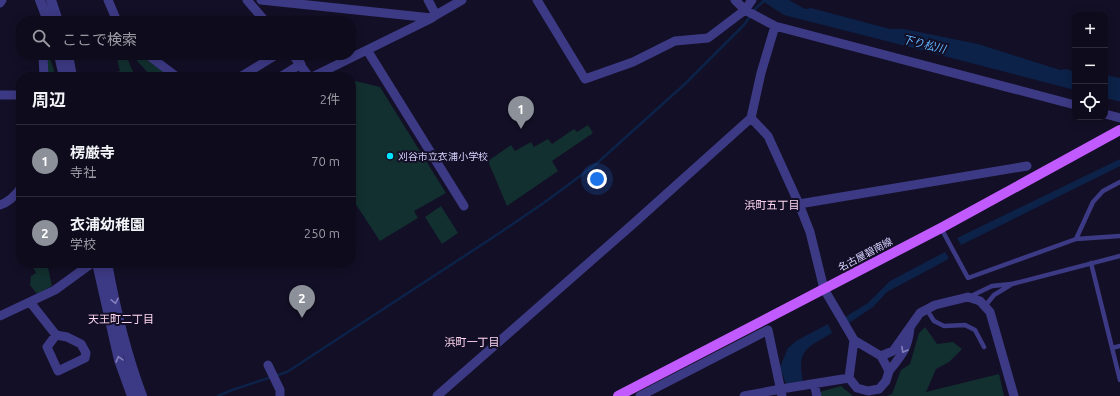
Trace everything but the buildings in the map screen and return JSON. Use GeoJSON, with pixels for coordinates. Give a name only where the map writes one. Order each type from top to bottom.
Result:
{"type":"FeatureCollection","features":[{"type":"Feature","properties":{"kind":"main road","name":"名古屋碧南線"},"geometry":{"type":"LineString","coordinates":[[618,396],[941,228],[1120,130]]}},
{"type":"Feature","properties":{"kind":"street"},"geometry":{"type":"LineString","coordinates":[[40,0],[46,16]]}},
{"type":"Feature","properties":{"kind":"street"},"geometry":{"type":"LineString","coordinates":[[51,0],[56,16]]}},
{"type":"Feature","properties":{"kind":"street"},"geometry":{"type":"LineString","coordinates":[[108,0],[115,16]]}},
{"type":"Feature","properties":{"kind":"street"},"geometry":{"type":"LineString","coordinates":[[247,0],[261,16]]}},
{"type":"Feature","properties":{"kind":"street"},"geometry":{"type":"LineString","coordinates":[[261,0],[434,16]]}},
{"type":"Feature","properties":{"kind":"street"},"geometry":{"type":"LineString","coordinates":[[300,4],[309,0]]}},
{"type":"Feature","properties":{"kind":"street"},"geometry":{"type":"LineString","coordinates":[[428,0],[434,16]]}},
{"type":"Feature","properties":{"kind":"street"},"geometry":{"type":"LineString","coordinates":[[356,55],[434,16],[462,0]]}},
{"type":"Feature","properties":{"kind":"street"},"geometry":{"type":"LineString","coordinates":[[537,0],[585,80],[633,62],[675,40],[708,38],[748,6]]}},
{"type":"Feature","properties":{"kind":"street"},"geometry":{"type":"LineString","coordinates":[[734,0],[748,6],[756,16],[775,26],[1072,104]]}},
{"type":"Feature","properties":{"kind":"street"},"geometry":{"type":"LineString","coordinates":[[437,396],[634,224],[751,118],[760,73],[775,26]]}},
{"type":"Feature","properties":{"kind":"street"},"geometry":{"type":"LineString","coordinates":[[367,50],[464,206]]}},
{"type":"Feature","properties":{"kind":"street"},"geometry":{"type":"LineString","coordinates":[[42,60],[44,72]]}},
{"type":"Feature","properties":{"kind":"street"},"geometry":{"type":"LineString","coordinates":[[60,60],[63,72]]}},
{"type":"Feature","properties":{"kind":"street"},"geometry":{"type":"LineString","coordinates":[[69,60],[71,72]]}},
{"type":"Feature","properties":{"kind":"street"},"geometry":{"type":"LineString","coordinates":[[155,60],[170,72]]}},
{"type":"Feature","properties":{"kind":"street"},"geometry":{"type":"LineString","coordinates":[[248,72],[268,60]]}},
{"type":"Feature","properties":{"kind":"street"},"geometry":{"type":"LineString","coordinates":[[297,60],[306,72]]}},
{"type":"Feature","properties":{"kind":"street"},"geometry":{"type":"LineString","coordinates":[[321,72],[346,60]]}},
{"type":"Feature","properties":{"kind":"street"},"geometry":{"type":"LineString","coordinates":[[288,72],[300,64]]}},
{"type":"Feature","properties":{"kind":"street"},"geometry":{"type":"LineString","coordinates":[[0,94],[16,95]]}},
{"type":"Feature","properties":{"kind":"street"},"geometry":{"type":"LineString","coordinates":[[1108,115],[1120,118]]}},
{"type":"Feature","properties":{"kind":"street"},"geometry":{"type":"LineString","coordinates":[[751,118],[768,136],[799,204],[810,232],[824,289],[854,340],[882,356],[890,371]]}},
{"type":"Feature","properties":{"kind":"street"},"geometry":{"type":"LineString","coordinates":[[799,204],[1026,166]]}},
{"type":"Feature","properties":{"kind":"street"},"geometry":{"type":"LineString","coordinates":[[0,205],[16,196]]}},
{"type":"Feature","properties":{"kind":"street"},"geometry":{"type":"LineString","coordinates":[[0,316],[55,290],[85,268]]}},
{"type":"Feature","properties":{"kind":"street"},"geometry":{"type":"LineString","coordinates":[[98,268],[119,360],[132,396]]}},
{"type":"Feature","properties":{"kind":"street"},"geometry":{"type":"LineString","coordinates":[[108,268],[133,374],[142,396]]}},
{"type":"Feature","properties":{"kind":"street"},"geometry":{"type":"LineString","coordinates":[[882,356],[893,351],[920,314],[935,305],[968,297],[980,301],[990,312],[1014,396]]}},
{"type":"Feature","properties":{"kind":"street"},"geometry":{"type":"LineString","coordinates":[[30,302],[56,335],[67,337],[81,344],[86,353],[85,358],[58,371],[47,347],[56,335]]}},
{"type":"Feature","properties":{"kind":"street"},"geometry":{"type":"LineString","coordinates":[[854,340],[849,378],[857,388],[868,391],[879,389],[886,381],[890,371],[901,356],[908,342],[910,326]]}},
{"type":"Feature","properties":{"kind":"street"},"geometry":{"type":"LineString","coordinates":[[640,396],[768,330],[781,392]]}},
{"type":"Feature","properties":{"kind":"street"},"geometry":{"type":"LineString","coordinates":[[270,368],[280,390],[279,396]]}},
{"type":"Feature","properties":{"kind":"street"},"geometry":{"type":"LineString","coordinates":[[744,396],[781,392],[849,378]]}},
{"type":"Feature","properties":{"kind":"street"},"geometry":{"type":"LineString","coordinates":[[814,384],[817,396]]}},
{"type":"Feature","properties":{"kind":"lane"},"geometry":{"type":"LineString","coordinates":[[1076,239],[1093,202],[1103,191],[1120,182]]}},
{"type":"Feature","properties":{"kind":"lane"},"geometry":{"type":"LineString","coordinates":[[941,228],[968,278],[1076,239],[1120,236]]}},
{"type":"Feature","properties":{"kind":"lane"},"geometry":{"type":"LineString","coordinates":[[968,297],[992,286],[1012,284],[1120,256]]}},
{"type":"Feature","properties":{"kind":"lane"},"geometry":{"type":"LineString","coordinates":[[1091,263],[1120,380]]}},
{"type":"Feature","properties":{"kind":"lane"},"geometry":{"type":"LineString","coordinates":[[985,306],[994,295],[1012,284]]}},
{"type":"Feature","properties":{"kind":"lane"},"geometry":{"type":"LineString","coordinates":[[927,310],[934,320],[944,326],[965,325],[975,330],[984,347]]}},
{"type":"Feature","properties":{"kind":"lane"},"geometry":{"type":"LineString","coordinates":[[1112,348],[1120,346]]}},
{"type":"Feature","properties":{"kind":"green space"},"geometry":{"type":"Polygon","coordinates":[[[46,60],[51,60],[54,72],[47,72],[46,60]]]}},
{"type":"Feature","properties":{"kind":"green space"},"geometry":{"type":"Polygon","coordinates":[[[117,60],[128,60],[133,72],[117,72],[120,71],[117,60]]]}},
{"type":"Feature","properties":{"kind":"green space"},"geometry":{"type":"Polygon","coordinates":[[[149,60],[165,72],[147,72],[137,61],[149,60]]]}},
{"type":"Feature","properties":{"kind":"green space"},"geometry":{"type":"Polygon","coordinates":[[[356,81],[380,87],[446,193],[414,211],[418,218],[380,241],[356,205],[356,81]]]}},
{"type":"Feature","properties":{"kind":"green space"},"geometry":{"type":"Polygon","coordinates":[[[588,125],[593,133],[552,161],[558,171],[507,206],[488,161],[511,145],[515,151],[531,142],[534,147],[548,139],[552,144],[574,129],[577,132],[588,125]]]}},
{"type":"Feature","properties":{"kind":"green space"},"geometry":{"type":"Polygon","coordinates":[[[441,206],[458,233],[442,244],[425,217],[441,206]]]}},
{"type":"Feature","properties":{"kind":"green space"},"geometry":{"type":"Polygon","coordinates":[[[34,268],[48,268],[52,286],[37,294],[30,285],[31,276],[36,273],[34,268]]]}},
{"type":"Feature","properties":{"kind":"green space"},"geometry":{"type":"Polygon","coordinates":[[[925,327],[937,344],[953,342],[962,349],[949,362],[936,369],[926,392],[999,374],[1004,396],[886,396],[892,394],[901,370],[910,364],[919,333],[925,327]]]}},
{"type":"Feature","properties":{"kind":"green space"},"geometry":{"type":"Polygon","coordinates":[[[841,386],[853,396],[817,396],[816,393],[841,386]]]}},
{"type":"Feature","properties":{"kind":"water"},"geometry":{"type":"Polygon","coordinates":[[[761,0],[789,0],[805,9],[811,8],[890,29],[904,29],[978,44],[1060,70],[1067,69],[1072,71],[1072,89],[890,42],[784,15],[761,0]]]}},
{"type":"Feature","properties":{"kind":"water"},"geometry":{"type":"Polygon","coordinates":[[[1108,76],[1120,78],[1120,92],[1108,97],[1108,76]]]}},
{"type":"Feature","properties":{"kind":"water"},"geometry":{"type":"Polygon","coordinates":[[[1120,159],[1120,166],[961,245],[957,238],[1120,159]]]}},
{"type":"Feature","properties":{"kind":"water"},"geometry":{"type":"Polygon","coordinates":[[[945,252],[949,258],[945,261],[887,292],[873,307],[849,323],[845,317],[868,303],[890,281],[945,252]]]}},
{"type":"Feature","properties":{"kind":"water"},"geometry":{"type":"Polygon","coordinates":[[[828,324],[832,333],[810,346],[803,356],[801,371],[803,381],[786,384],[780,367],[788,348],[796,341],[828,324]]]}},
{"type":"Feature","properties":{"kind":"waterway"},"geometry":{"type":"LineString","coordinates":[[218,396],[287,372],[545,202],[595,165],[687,82],[744,25],[756,8],[765,0]]}},
{"type":"Feature","properties":{"kind":"waterway","name":"下り松川"},"geometry":{"type":"LineString","coordinates":[[1108,91],[1120,94]]}},
{"type":"Feature","properties":{"kind":"place","name":"楞厳寺"},"geometry":{"type":"Point","coordinates":[521,129]}},
{"type":"Feature","properties":{"kind":"place","name":"刈谷市立衣浦小学校"},"geometry":{"type":"Point","coordinates":[390,156]}},
{"type":"Feature","properties":{"kind":"place","name":"衣浦幼稚園"},"geometry":{"type":"Point","coordinates":[302,318]}},
{"type":"Feature","properties":{"kind":"district","name":"浜町五丁目"},"geometry":{"type":"Point","coordinates":[772,205]}},
{"type":"Feature","properties":{"kind":"district","name":"天王町二丁目"},"geometry":{"type":"Point","coordinates":[121,319]}},
{"type":"Feature","properties":{"kind":"district","name":"浜町一丁目"},"geometry":{"type":"Point","coordinates":[472,342]}}]}
